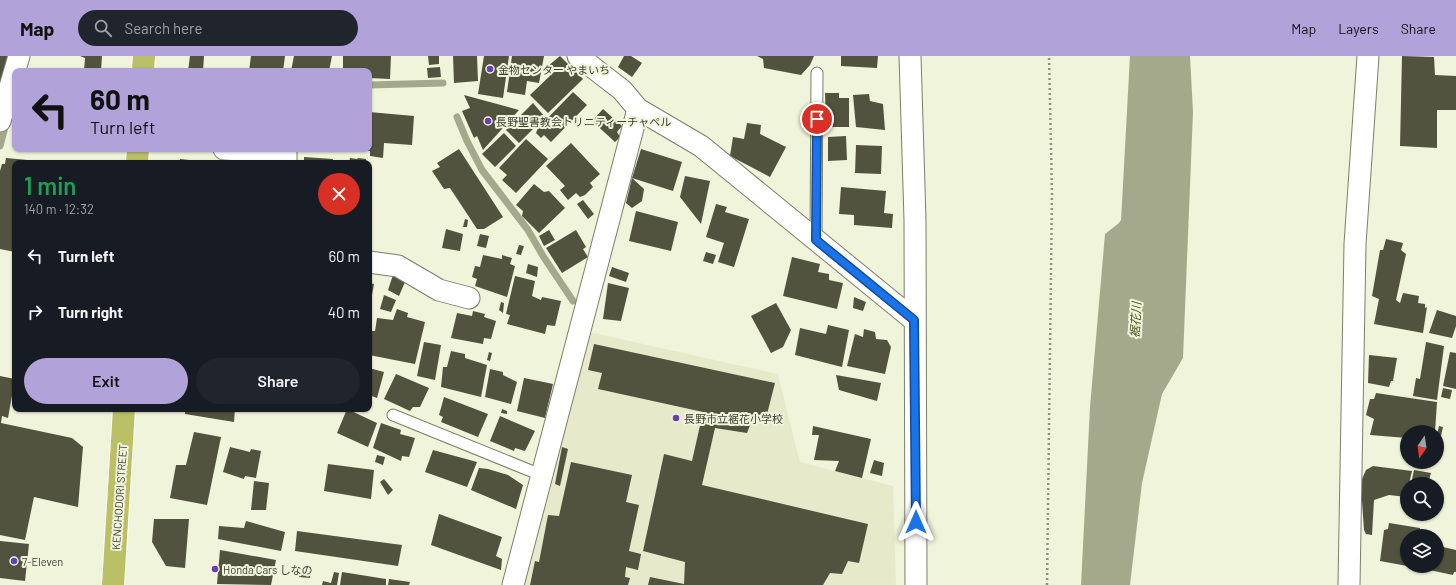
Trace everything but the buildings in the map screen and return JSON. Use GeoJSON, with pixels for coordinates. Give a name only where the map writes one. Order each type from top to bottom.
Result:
{"type":"FeatureCollection","features":[{"type":"Feature","properties":{"kind":"highway"},"geometry":{"type":"LineString","coordinates":[[143,68],[144,56]]}},
{"type":"Feature","properties":{"kind":"highway","name":"KENCHODORI STREET"},"geometry":{"type":"LineString","coordinates":[[113,585],[124,412]]}},
{"type":"Feature","properties":{"kind":"street"},"geometry":{"type":"LineString","coordinates":[[15,68],[19,56]]}},
{"type":"Feature","properties":{"kind":"street"},"geometry":{"type":"LineString","coordinates":[[578,56],[622,90],[638,109],[701,146],[914,320]]}},
{"type":"Feature","properties":{"kind":"street"},"geometry":{"type":"LineString","coordinates":[[910,56],[915,220],[914,320],[916,585]]}},
{"type":"Feature","properties":{"kind":"street"},"geometry":{"type":"LineString","coordinates":[[1349,585],[1355,244],[1368,56]]}},
{"type":"Feature","properties":{"kind":"street"},"geometry":{"type":"LineString","coordinates":[[0,121],[12,80]]}},
{"type":"Feature","properties":{"kind":"street"},"geometry":{"type":"LineString","coordinates":[[513,585],[638,109]]}},
{"type":"Feature","properties":{"kind":"street"},"geometry":{"type":"LineString","coordinates":[[270,152],[286,153],[286,160]]}},
{"type":"Feature","properties":{"kind":"street"},"geometry":{"type":"LineString","coordinates":[[372,262],[398,266],[439,290],[469,298]]}},
{"type":"Feature","properties":{"kind":"lane"},"geometry":{"type":"LineString","coordinates":[[816,240],[817,73]]}},
{"type":"Feature","properties":{"kind":"lane"},"geometry":{"type":"LineString","coordinates":[[393,414],[541,475]]}},
{"type":"Feature","properties":{"kind":"path"},"geometry":{"type":"LineString","coordinates":[[1047,585],[1052,193],[1049,56]]}},
{"type":"Feature","properties":{"kind":"shaded area","name":"長野市立裾花小学校"},"geometry":{"type":"Polygon","coordinates":[[[585,331],[778,374],[800,462],[893,486],[896,585],[522,585],[585,331]]]}},
{"type":"Feature","properties":{"kind":"water"},"geometry":{"type":"Polygon","coordinates":[[[1133,56],[1190,56],[1193,112],[1183,358],[1162,394],[1142,483],[1130,585],[1081,585],[1090,407],[1105,234],[1119,223],[1143,184],[1147,108],[1132,91],[1133,56]]]}},
{"type":"Feature","properties":{"kind":"waterway","name":"裾花川"},"geometry":{"type":"LineString","coordinates":[[1140,240],[1150,56]]}},
{"type":"Feature","properties":{"kind":"waterway"},"geometry":{"type":"LineString","coordinates":[[372,85],[443,83]]}},
{"type":"Feature","properties":{"kind":"waterway"},"geometry":{"type":"LineString","coordinates":[[457,117],[482,170],[528,230],[543,256],[573,301]]}},
{"type":"Feature","properties":{"kind":"waterway"},"geometry":{"type":"LineString","coordinates":[[0,146],[6,123]]}},
{"type":"Feature","properties":{"kind":"place","name":"金物センター やまいち"},"geometry":{"type":"Point","coordinates":[490,69]}},
{"type":"Feature","properties":{"kind":"place","name":"長野聖書教会トリニティーチャペル"},"geometry":{"type":"Point","coordinates":[488,121]}},
{"type":"Feature","properties":{"kind":"place","name":"長野市立裾花小学校"},"geometry":{"type":"Point","coordinates":[676,418]}},
{"type":"Feature","properties":{"kind":"place","name":"7-Eleven"},"geometry":{"type":"Point","coordinates":[14,561]}},
{"type":"Feature","properties":{"kind":"place","name":"Honda Cars しなの"},"geometry":{"type":"Point","coordinates":[215,569]}},
{"type":"Feature","properties":{"kind":"route"},"geometry":{"type":"LineString","coordinates":[[817,119],[816,240],[914,320],[916,522]]}}]}
